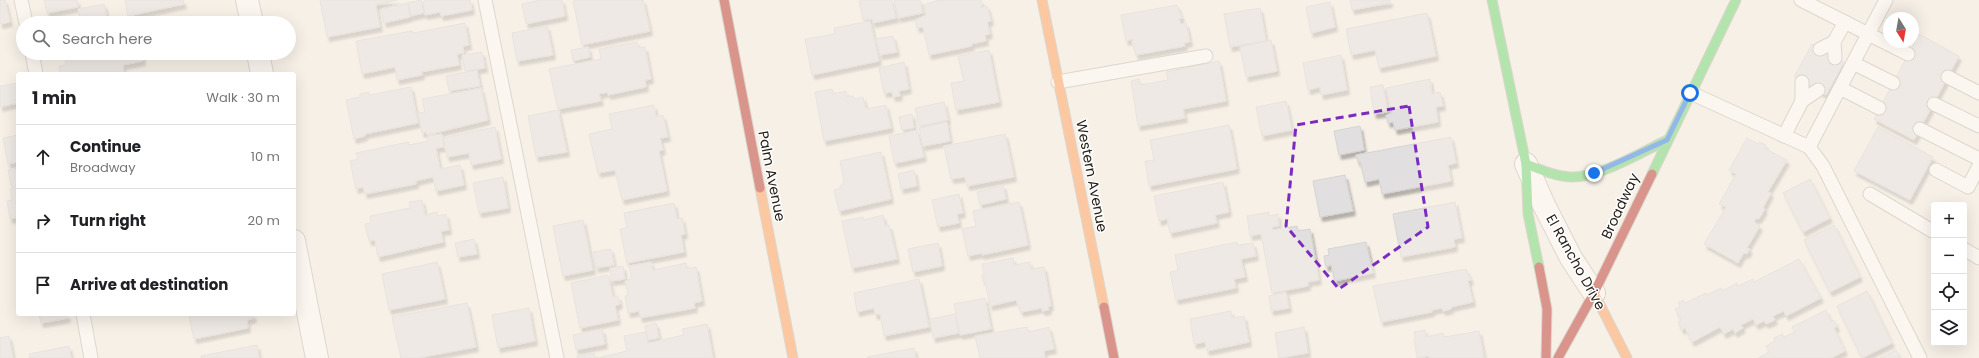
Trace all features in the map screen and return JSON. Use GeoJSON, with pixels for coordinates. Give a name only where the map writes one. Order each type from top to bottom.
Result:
{"type":"FeatureCollection","features":[{"type":"Feature","properties":{"kind":"street"},"geometry":{"type":"LineString","coordinates":[[247,0],[250,16]]}},
{"type":"Feature","properties":{"kind":"street","name":"Palm Avenue"},"geometry":{"type":"LineString","coordinates":[[724,0],[793,358]]}},
{"type":"Feature","properties":{"kind":"street","name":"Western Avenue"},"geometry":{"type":"LineString","coordinates":[[1042,0],[1114,358]]}},
{"type":"Feature","properties":{"kind":"street","name":"El Rancho Drive"},"geometry":{"type":"LineString","coordinates":[[1492,0],[1526,164],[1528,214],[1546,309],[1546,358]]}},
{"type":"Feature","properties":{"kind":"street","name":"Broadway"},"geometry":{"type":"LineString","coordinates":[[1558,358],[1594,293],[1736,0]]}},
{"type":"Feature","properties":{"kind":"street"},"geometry":{"type":"LineString","coordinates":[[259,60],[262,72]]}},
{"type":"Feature","properties":{"kind":"street"},"geometry":{"type":"LineString","coordinates":[[1526,164],[1552,174],[1575,177],[1594,173],[1667,140]]}},
{"type":"Feature","properties":{"kind":"street","name":"El Rancho Drive"},"geometry":{"type":"LineString","coordinates":[[1526,164],[1544,206],[1571,258],[1594,293],[1627,358]]}},
{"type":"Feature","properties":{"kind":"street"},"geometry":{"type":"LineString","coordinates":[[296,251],[317,358]]}},
{"type":"Feature","properties":{"kind":"lane"},"geometry":{"type":"LineString","coordinates":[[21,0],[24,16]]}},
{"type":"Feature","properties":{"kind":"lane"},"geometry":{"type":"LineString","coordinates":[[485,0],[557,358]]}},
{"type":"Feature","properties":{"kind":"lane"},"geometry":{"type":"LineString","coordinates":[[1801,0],[1908,54]]}},
{"type":"Feature","properties":{"kind":"lane"},"geometry":{"type":"LineString","coordinates":[[1809,147],[1886,0]]}},
{"type":"Feature","properties":{"kind":"lane"},"geometry":{"type":"LineString","coordinates":[[1835,58],[1834,42],[1845,22]]}},
{"type":"Feature","properties":{"kind":"lane"},"geometry":{"type":"LineString","coordinates":[[1820,49],[1834,42]]}},
{"type":"Feature","properties":{"kind":"lane"},"geometry":{"type":"LineString","coordinates":[[1058,82],[1206,56]]}},
{"type":"Feature","properties":{"kind":"lane"},"geometry":{"type":"LineString","coordinates":[[33,60],[36,72]]}},
{"type":"Feature","properties":{"kind":"lane"},"geometry":{"type":"LineString","coordinates":[[1853,63],[1893,83]]}},
{"type":"Feature","properties":{"kind":"lane"},"geometry":{"type":"LineString","coordinates":[[1948,76],[1979,93]]}},
{"type":"Feature","properties":{"kind":"lane"},"geometry":{"type":"LineString","coordinates":[[1784,136],[1802,101],[1802,82]]}},
{"type":"Feature","properties":{"kind":"lane"},"geometry":{"type":"LineString","coordinates":[[1840,88],[1880,108]]}},
{"type":"Feature","properties":{"kind":"lane"},"geometry":{"type":"LineString","coordinates":[[1802,101],[1818,90]]}},
{"type":"Feature","properties":{"kind":"lane"},"geometry":{"type":"LineString","coordinates":[[1690,93],[1809,147],[1822,166],[1920,358]]}},
{"type":"Feature","properties":{"kind":"lane"},"geometry":{"type":"LineString","coordinates":[[1934,104],[1979,126]]}},
{"type":"Feature","properties":{"kind":"lane"},"geometry":{"type":"LineString","coordinates":[[1920,129],[1979,159]]}},
{"type":"Feature","properties":{"kind":"lane"},"geometry":{"type":"LineString","coordinates":[[1936,170],[1968,187],[1979,166]]}},
{"type":"Feature","properties":{"kind":"lane"},"geometry":{"type":"LineString","coordinates":[[1870,194],[1931,230]]}},
{"type":"Feature","properties":{"kind":"lane"},"geometry":{"type":"LineString","coordinates":[[1967,251],[1979,258]]}},
{"type":"Feature","properties":{"kind":"lane"},"geometry":{"type":"LineString","coordinates":[[83,316],[91,358]]}},
{"type":"Feature","properties":{"kind":"highlighted area"},"geometry":{"type":"Polygon","coordinates":[[[1409,106],[1428,227],[1339,289],[1286,226],[1296,125],[1409,106]]]}},
{"type":"Feature","properties":{"kind":"building"},"geometry":{"type":"Polygon","coordinates":[[[0,0],[5,0],[10,22],[0,24],[0,0]]]}},
{"type":"Feature","properties":{"kind":"building"},"geometry":{"type":"Polygon","coordinates":[[[44,0],[77,0],[78,7],[47,13],[44,0]]]}},
{"type":"Feature","properties":{"kind":"building"},"geometry":{"type":"Polygon","coordinates":[[[125,0],[183,0],[184,4],[128,16],[125,0]]]}},
{"type":"Feature","properties":{"kind":"building"},"geometry":{"type":"Polygon","coordinates":[[[320,0],[397,0],[376,5],[380,27],[327,37],[320,0]]]}},
{"type":"Feature","properties":{"kind":"building"},"geometry":{"type":"Polygon","coordinates":[[[421,0],[424,13],[411,16],[408,3],[421,0]]]}},
{"type":"Feature","properties":{"kind":"building"},"geometry":{"type":"Polygon","coordinates":[[[426,0],[470,0],[472,10],[441,16],[440,12],[425,15],[423,2],[426,0]]]}},
{"type":"Feature","properties":{"kind":"building"},"geometry":{"type":"Polygon","coordinates":[[[540,0],[562,0],[565,16],[526,24],[522,4],[540,0]]]}},
{"type":"Feature","properties":{"kind":"building"},"geometry":{"type":"Polygon","coordinates":[[[643,0],[650,31],[582,45],[573,1],[643,0]]]}},
{"type":"Feature","properties":{"kind":"building"},"geometry":{"type":"Polygon","coordinates":[[[892,0],[896,18],[873,23],[872,19],[863,20],[859,1],[892,0]]]}},
{"type":"Feature","properties":{"kind":"building"},"geometry":{"type":"Polygon","coordinates":[[[894,0],[920,0],[923,13],[898,18],[894,0]]]}},
{"type":"Feature","properties":{"kind":"building"},"geometry":{"type":"Polygon","coordinates":[[[939,0],[981,0],[982,6],[980,8],[987,6],[991,21],[987,22],[990,34],[985,35],[986,41],[971,44],[972,46],[929,55],[923,27],[917,28],[915,20],[926,15],[924,5],[939,0]]]}},
{"type":"Feature","properties":{"kind":"building"},"geometry":{"type":"Polygon","coordinates":[[[1350,0],[1390,0],[1390,3],[1352,10],[1350,0]]]}},
{"type":"Feature","properties":{"kind":"building"},"geometry":{"type":"Polygon","coordinates":[[[1330,2],[1335,27],[1311,33],[1306,7],[1330,2]]]}},
{"type":"Feature","properties":{"kind":"building"},"geometry":{"type":"Polygon","coordinates":[[[408,3],[410,17],[384,23],[381,9],[408,3]]]}},
{"type":"Feature","properties":{"kind":"building"},"geometry":{"type":"Polygon","coordinates":[[[104,4],[107,16],[80,16],[78,9],[104,4]]]}},
{"type":"Feature","properties":{"kind":"building"},"geometry":{"type":"Polygon","coordinates":[[[1177,5],[1182,18],[1179,19],[1181,24],[1186,23],[1190,42],[1184,43],[1185,46],[1136,55],[1132,42],[1133,39],[1126,41],[1121,15],[1177,5]]]}},
{"type":"Feature","properties":{"kind":"building"},"geometry":{"type":"Polygon","coordinates":[[[1260,8],[1266,41],[1230,47],[1224,14],[1260,8]]]}},
{"type":"Feature","properties":{"kind":"building"},"geometry":{"type":"Polygon","coordinates":[[[1427,13],[1436,56],[1379,68],[1375,50],[1351,55],[1346,29],[1427,13]]]}},
{"type":"Feature","properties":{"kind":"building"},"geometry":{"type":"Polygon","coordinates":[[[870,21],[879,61],[812,75],[805,39],[835,34],[834,28],[870,21]]]}},
{"type":"Feature","properties":{"kind":"building"},"geometry":{"type":"Polygon","coordinates":[[[465,23],[469,45],[463,46],[464,53],[457,54],[459,65],[421,72],[422,75],[397,80],[395,67],[362,74],[356,41],[412,31],[413,33],[465,23]]]}},
{"type":"Feature","properties":{"kind":"building"},"geometry":{"type":"Polygon","coordinates":[[[547,26],[553,55],[517,61],[512,33],[547,26]]]}},
{"type":"Feature","properties":{"kind":"building"},"geometry":{"type":"Polygon","coordinates":[[[1919,34],[1959,56],[1914,140],[1874,119],[1912,48],[1919,48],[1919,34]]]}},
{"type":"Feature","properties":{"kind":"building"},"geometry":{"type":"Polygon","coordinates":[[[893,36],[897,52],[880,55],[876,39],[893,36]]]}},
{"type":"Feature","properties":{"kind":"building"},"geometry":{"type":"Polygon","coordinates":[[[1271,40],[1277,71],[1246,77],[1240,47],[1271,40]]]}},
{"type":"Feature","properties":{"kind":"building"},"geometry":{"type":"Polygon","coordinates":[[[637,42],[639,48],[645,47],[651,79],[645,80],[646,87],[608,95],[608,92],[599,94],[601,101],[558,109],[549,69],[601,59],[599,49],[637,42]]]}},
{"type":"Feature","properties":{"kind":"building"},"geometry":{"type":"Polygon","coordinates":[[[1812,44],[1844,62],[1826,95],[1794,77],[1812,44]]]}},
{"type":"Feature","properties":{"kind":"building"},"geometry":{"type":"Polygon","coordinates":[[[588,47],[590,57],[573,61],[571,50],[588,47]]]}},
{"type":"Feature","properties":{"kind":"building"},"geometry":{"type":"Polygon","coordinates":[[[989,50],[999,102],[956,110],[951,83],[964,81],[958,56],[989,50]]]}},
{"type":"Feature","properties":{"kind":"building"},"geometry":{"type":"Polygon","coordinates":[[[482,52],[485,68],[465,71],[462,55],[482,52]]]}},
{"type":"Feature","properties":{"kind":"building"},"geometry":{"type":"Polygon","coordinates":[[[1341,55],[1347,90],[1321,95],[1320,87],[1308,90],[1303,63],[1341,55]]]}},
{"type":"Feature","properties":{"kind":"building"},"geometry":{"type":"Polygon","coordinates":[[[65,60],[143,61],[123,65],[124,72],[60,72],[59,66],[66,65],[65,60]]]}},
{"type":"Feature","properties":{"kind":"building"},"geometry":{"type":"Polygon","coordinates":[[[1219,61],[1226,101],[1183,109],[1185,118],[1138,126],[1131,81],[1139,79],[1140,85],[1168,80],[1166,72],[1219,61]]]}},
{"type":"Feature","properties":{"kind":"building"},"geometry":{"type":"Polygon","coordinates":[[[904,62],[909,89],[899,91],[900,96],[893,97],[892,92],[884,93],[879,68],[904,62]]]}},
{"type":"Feature","properties":{"kind":"building"},"geometry":{"type":"Polygon","coordinates":[[[477,70],[480,86],[449,91],[446,76],[477,70]]]}},
{"type":"Feature","properties":{"kind":"building"},"geometry":{"type":"Polygon","coordinates":[[[1430,79],[1432,94],[1440,92],[1443,106],[1436,107],[1438,122],[1395,130],[1393,122],[1388,123],[1386,115],[1392,113],[1386,88],[1430,79]]]}},
{"type":"Feature","properties":{"kind":"building"},"geometry":{"type":"Polygon","coordinates":[[[16,83],[16,103],[0,107],[0,86],[16,83]]]}},
{"type":"Feature","properties":{"kind":"building"},"geometry":{"type":"Polygon","coordinates":[[[1383,85],[1388,112],[1374,114],[1370,87],[1383,85]]]}},
{"type":"Feature","properties":{"kind":"building"},"geometry":{"type":"Polygon","coordinates":[[[411,87],[418,123],[365,134],[365,136],[354,139],[346,100],[360,97],[360,94],[369,92],[369,95],[411,87]]]}},
{"type":"Feature","properties":{"kind":"building"},"geometry":{"type":"Polygon","coordinates":[[[481,88],[488,120],[427,135],[426,132],[422,133],[418,113],[425,112],[422,99],[481,88]]]}},
{"type":"Feature","properties":{"kind":"building"},"geometry":{"type":"Polygon","coordinates":[[[832,89],[833,94],[846,91],[847,97],[853,96],[854,99],[863,97],[866,109],[886,105],[891,128],[824,141],[815,92],[832,89]]]}},
{"type":"Feature","properties":{"kind":"building"},"geometry":{"type":"Polygon","coordinates":[[[1286,101],[1292,130],[1262,136],[1256,107],[1286,101]]]}},
{"type":"Feature","properties":{"kind":"building"},"geometry":{"type":"Polygon","coordinates":[[[944,102],[948,120],[919,126],[915,108],[944,102]]]}},
{"type":"Feature","properties":{"kind":"building"},"geometry":{"type":"Polygon","coordinates":[[[654,105],[656,117],[663,115],[668,137],[660,138],[663,150],[659,151],[667,191],[622,200],[615,170],[598,173],[589,134],[612,129],[609,114],[654,105]]]}},
{"type":"Feature","properties":{"kind":"building"},"geometry":{"type":"Polygon","coordinates":[[[558,110],[567,152],[536,157],[528,116],[558,110]]]}},
{"type":"Feature","properties":{"kind":"building"},"geometry":{"type":"Polygon","coordinates":[[[912,114],[914,128],[902,130],[899,117],[912,114]]]}},
{"type":"Feature","properties":{"kind":"building"},"geometry":{"type":"Polygon","coordinates":[[[947,122],[950,141],[923,146],[919,128],[947,122]]]}},
{"type":"Feature","properties":{"kind":"building"},"geometry":{"type":"Polygon","coordinates":[[[1229,125],[1237,169],[1149,186],[1145,161],[1154,160],[1150,140],[1229,125]]]}},
{"type":"Feature","properties":{"kind":"building"},"geometry":{"type":"Polygon","coordinates":[[[1360,126],[1364,150],[1339,155],[1334,131],[1360,126]]]}},
{"type":"Feature","properties":{"kind":"building"},"geometry":{"type":"Polygon","coordinates":[[[495,127],[501,159],[471,165],[469,153],[447,157],[443,138],[495,127]]]}},
{"type":"Feature","properties":{"kind":"building"},"geometry":{"type":"Polygon","coordinates":[[[1878,127],[1933,157],[1910,200],[1854,171],[1878,127]]]}},
{"type":"Feature","properties":{"kind":"building"},"geometry":{"type":"Polygon","coordinates":[[[917,130],[924,157],[896,163],[894,162],[889,136],[917,130]]]}},
{"type":"Feature","properties":{"kind":"building"},"geometry":{"type":"Polygon","coordinates":[[[442,134],[444,147],[436,148],[440,169],[460,165],[464,185],[436,191],[433,177],[416,181],[416,184],[365,194],[363,187],[356,189],[350,161],[358,159],[356,153],[408,142],[409,145],[428,141],[428,136],[442,134]]]}},
{"type":"Feature","properties":{"kind":"building"},"geometry":{"type":"Polygon","coordinates":[[[1005,134],[1014,177],[967,186],[965,177],[951,179],[944,146],[1005,134]]]}},
{"type":"Feature","properties":{"kind":"building"},"geometry":{"type":"Polygon","coordinates":[[[16,135],[16,162],[8,164],[3,138],[16,135]]]}},
{"type":"Feature","properties":{"kind":"building"},"geometry":{"type":"Polygon","coordinates":[[[1451,137],[1456,163],[1448,165],[1451,181],[1382,194],[1379,179],[1365,182],[1360,161],[1358,162],[1356,155],[1451,137]]]}},
{"type":"Feature","properties":{"kind":"building"},"geometry":{"type":"Polygon","coordinates":[[[1747,138],[1758,144],[1759,142],[1766,145],[1764,148],[1787,160],[1768,192],[1771,193],[1763,208],[1765,209],[1759,219],[1757,218],[1754,222],[1760,226],[1747,248],[1750,249],[1747,254],[1744,253],[1738,263],[1704,244],[1726,207],[1719,204],[1736,174],[1729,170],[1747,138]]]}},
{"type":"Feature","properties":{"kind":"building"},"geometry":{"type":"Polygon","coordinates":[[[881,152],[891,199],[839,211],[834,190],[839,189],[844,181],[840,161],[881,152]]]}},
{"type":"Feature","properties":{"kind":"building"},"geometry":{"type":"Polygon","coordinates":[[[16,168],[16,218],[10,219],[7,201],[12,200],[10,189],[12,189],[8,170],[16,168]]]}},
{"type":"Feature","properties":{"kind":"building"},"geometry":{"type":"Polygon","coordinates":[[[914,170],[917,186],[901,189],[898,174],[914,170]]]}},
{"type":"Feature","properties":{"kind":"building"},"geometry":{"type":"Polygon","coordinates":[[[1345,175],[1353,211],[1320,217],[1313,181],[1345,175]]]}},
{"type":"Feature","properties":{"kind":"building"},"geometry":{"type":"Polygon","coordinates":[[[503,177],[508,208],[479,213],[473,183],[503,177]]]}},
{"type":"Feature","properties":{"kind":"building"},"geometry":{"type":"Polygon","coordinates":[[[1810,179],[1830,218],[1803,232],[1783,193],[1810,179]]]}},
{"type":"Feature","properties":{"kind":"building"},"geometry":{"type":"Polygon","coordinates":[[[1223,182],[1229,212],[1215,215],[1217,223],[1170,233],[1167,219],[1159,221],[1154,196],[1223,182]]]}},
{"type":"Feature","properties":{"kind":"building"},"geometry":{"type":"Polygon","coordinates":[[[1003,185],[1006,199],[980,205],[977,192],[1003,185]]]}},
{"type":"Feature","properties":{"kind":"building"},"geometry":{"type":"Polygon","coordinates":[[[959,194],[963,213],[957,214],[959,223],[938,227],[932,200],[959,194]]]}},
{"type":"Feature","properties":{"kind":"building"},"geometry":{"type":"Polygon","coordinates":[[[422,200],[425,215],[437,212],[438,216],[446,214],[449,230],[441,231],[443,242],[378,257],[375,240],[369,241],[365,224],[371,223],[370,216],[410,208],[409,202],[422,200]]]}},
{"type":"Feature","properties":{"kind":"building"},"geometry":{"type":"Polygon","coordinates":[[[1019,202],[1028,245],[982,255],[982,253],[968,256],[962,229],[976,226],[973,211],[1019,202]]]}},
{"type":"Feature","properties":{"kind":"building"},"geometry":{"type":"Polygon","coordinates":[[[1455,202],[1462,238],[1454,239],[1455,247],[1401,257],[1393,214],[1455,202]]]}},
{"type":"Feature","properties":{"kind":"building"},"geometry":{"type":"Polygon","coordinates":[[[674,203],[677,219],[682,218],[685,234],[681,235],[684,252],[627,263],[620,229],[627,228],[624,213],[674,203]]]}},
{"type":"Feature","properties":{"kind":"building"},"geometry":{"type":"Polygon","coordinates":[[[1269,212],[1269,216],[1278,214],[1279,226],[1272,227],[1273,230],[1297,226],[1298,231],[1310,229],[1319,280],[1308,282],[1308,286],[1272,293],[1261,234],[1250,236],[1247,216],[1269,212]]]}},
{"type":"Feature","properties":{"kind":"building"},"geometry":{"type":"Polygon","coordinates":[[[883,215],[885,226],[889,225],[897,259],[852,268],[842,221],[863,217],[864,220],[883,215]]]}},
{"type":"Feature","properties":{"kind":"building"},"geometry":{"type":"Polygon","coordinates":[[[583,220],[593,270],[563,276],[553,226],[583,220]]]}},
{"type":"Feature","properties":{"kind":"building"},"geometry":{"type":"Polygon","coordinates":[[[1834,225],[1860,277],[1830,292],[1804,240],[1834,225]]]}},
{"type":"Feature","properties":{"kind":"building"},"geometry":{"type":"Polygon","coordinates":[[[474,239],[477,254],[458,257],[455,243],[474,239]]]}},
{"type":"Feature","properties":{"kind":"building"},"geometry":{"type":"Polygon","coordinates":[[[1237,242],[1238,245],[1253,243],[1256,256],[1241,259],[1245,277],[1234,279],[1236,288],[1176,300],[1170,272],[1178,270],[1175,255],[1237,242]]]}},
{"type":"Feature","properties":{"kind":"building"},"geometry":{"type":"Polygon","coordinates":[[[1366,242],[1373,273],[1335,281],[1331,265],[1326,267],[1324,256],[1329,255],[1328,249],[1366,242]]]}},
{"type":"Feature","properties":{"kind":"building"},"geometry":{"type":"Polygon","coordinates":[[[938,243],[942,266],[913,272],[908,249],[938,243]]]}},
{"type":"Feature","properties":{"kind":"building"},"geometry":{"type":"Polygon","coordinates":[[[611,249],[614,265],[596,268],[593,252],[611,249]]]}},
{"type":"Feature","properties":{"kind":"building"},"geometry":{"type":"Polygon","coordinates":[[[1013,258],[1014,265],[1030,262],[1031,269],[1044,267],[1051,306],[1048,307],[1049,310],[1042,311],[1042,308],[1021,312],[1016,300],[990,306],[985,281],[983,281],[982,275],[984,275],[982,264],[1013,258]]]}},
{"type":"Feature","properties":{"kind":"building"},"geometry":{"type":"Polygon","coordinates":[[[1799,259],[1821,298],[1786,316],[1784,311],[1773,316],[1775,320],[1766,324],[1764,321],[1756,325],[1753,319],[1741,325],[1743,328],[1735,333],[1733,329],[1724,334],[1720,327],[1692,342],[1685,328],[1682,330],[1678,322],[1681,320],[1675,309],[1680,307],[1678,303],[1683,300],[1685,303],[1721,288],[1722,291],[1737,283],[1738,286],[1753,279],[1754,282],[1799,259]]]}},
{"type":"Feature","properties":{"kind":"building"},"geometry":{"type":"Polygon","coordinates":[[[437,262],[445,299],[389,310],[382,274],[437,262]]]}},
{"type":"Feature","properties":{"kind":"building"},"geometry":{"type":"Polygon","coordinates":[[[651,262],[653,270],[686,263],[687,269],[696,267],[702,301],[694,303],[695,308],[640,318],[639,311],[628,313],[625,296],[628,295],[625,281],[632,279],[629,266],[651,262]]]}},
{"type":"Feature","properties":{"kind":"building"},"geometry":{"type":"Polygon","coordinates":[[[623,266],[625,279],[611,281],[610,268],[623,266]]]}},
{"type":"Feature","properties":{"kind":"building"},"geometry":{"type":"Polygon","coordinates":[[[1466,269],[1471,280],[1468,281],[1473,302],[1451,307],[1451,309],[1443,311],[1442,308],[1432,310],[1432,312],[1381,322],[1373,286],[1466,269]]]}},
{"type":"Feature","properties":{"kind":"building"},"geometry":{"type":"Polygon","coordinates":[[[608,275],[613,297],[618,296],[620,304],[615,306],[618,320],[580,328],[571,283],[608,275]]]}},
{"type":"Feature","properties":{"kind":"building"},"geometry":{"type":"Polygon","coordinates":[[[919,279],[929,327],[884,336],[880,314],[875,315],[874,308],[857,312],[854,293],[919,279]]]}},
{"type":"Feature","properties":{"kind":"building"},"geometry":{"type":"Polygon","coordinates":[[[1867,291],[1892,343],[1862,358],[1837,306],[1867,291]]]}},
{"type":"Feature","properties":{"kind":"building"},"geometry":{"type":"Polygon","coordinates":[[[1286,292],[1289,308],[1271,311],[1269,296],[1286,292]]]}},
{"type":"Feature","properties":{"kind":"building"},"geometry":{"type":"Polygon","coordinates":[[[985,298],[991,329],[960,335],[954,304],[985,298]]]}},
{"type":"Feature","properties":{"kind":"building"},"geometry":{"type":"Polygon","coordinates":[[[467,303],[476,347],[418,358],[401,358],[392,317],[467,303]]]}},
{"type":"Feature","properties":{"kind":"building"},"geometry":{"type":"Polygon","coordinates":[[[529,308],[535,341],[498,348],[492,315],[529,308]]]}},
{"type":"Feature","properties":{"kind":"building"},"geometry":{"type":"Polygon","coordinates":[[[1826,310],[1831,322],[1834,320],[1837,327],[1834,328],[1845,351],[1831,358],[1758,358],[1769,352],[1766,346],[1775,341],[1774,338],[1782,334],[1784,337],[1795,332],[1792,327],[1826,310]]]}},
{"type":"Feature","properties":{"kind":"building"},"geometry":{"type":"Polygon","coordinates":[[[1231,311],[1232,318],[1244,316],[1249,342],[1207,351],[1205,342],[1194,344],[1190,319],[1231,311]]]}},
{"type":"Feature","properties":{"kind":"building"},"geometry":{"type":"Polygon","coordinates":[[[955,314],[959,333],[933,338],[930,319],[955,314]]]}},
{"type":"Feature","properties":{"kind":"building"},"geometry":{"type":"Polygon","coordinates":[[[39,316],[68,316],[68,318],[41,323],[39,316]]]}},
{"type":"Feature","properties":{"kind":"building"},"geometry":{"type":"Polygon","coordinates":[[[189,316],[254,316],[254,318],[247,320],[248,328],[194,339],[189,316]]]}},
{"type":"Feature","properties":{"kind":"building"},"geometry":{"type":"Polygon","coordinates":[[[656,323],[659,338],[648,340],[645,326],[656,323]]]}},
{"type":"Feature","properties":{"kind":"building"},"geometry":{"type":"Polygon","coordinates":[[[707,324],[713,358],[597,358],[627,351],[624,336],[646,332],[648,343],[684,335],[682,329],[707,324]]]}},
{"type":"Feature","properties":{"kind":"building"},"geometry":{"type":"Polygon","coordinates":[[[1027,327],[1029,332],[1049,327],[1054,349],[1044,351],[1045,358],[980,358],[975,336],[1027,327]]]}},
{"type":"Feature","properties":{"kind":"building"},"geometry":{"type":"Polygon","coordinates":[[[1304,327],[1308,353],[1279,358],[1275,333],[1304,327]]]}},
{"type":"Feature","properties":{"kind":"building"},"geometry":{"type":"Polygon","coordinates":[[[602,329],[605,344],[576,350],[573,335],[602,329]]]}},
{"type":"Feature","properties":{"kind":"building"},"geometry":{"type":"Polygon","coordinates":[[[1425,330],[1426,337],[1443,333],[1444,337],[1479,331],[1484,358],[1429,358],[1429,356],[1417,358],[1414,332],[1425,330]]]}},
{"type":"Feature","properties":{"kind":"building"},"geometry":{"type":"Polygon","coordinates":[[[9,336],[13,358],[0,358],[0,338],[9,336]]]}},
{"type":"Feature","properties":{"kind":"building"},"geometry":{"type":"Polygon","coordinates":[[[257,345],[259,358],[201,358],[201,356],[257,345]]]}},
{"type":"Feature","properties":{"kind":"building"},"geometry":{"type":"Polygon","coordinates":[[[69,346],[71,358],[30,358],[29,354],[69,346]]]}},
{"type":"Feature","properties":{"kind":"building"},"geometry":{"type":"Polygon","coordinates":[[[914,348],[916,358],[867,357],[914,348]]]}},
{"type":"Feature","properties":{"kind":"building"},"geometry":{"type":"Polygon","coordinates":[[[1896,350],[1900,358],[1880,358],[1896,350]]]}},
{"type":"Feature","properties":{"kind":"building"},"geometry":{"type":"Polygon","coordinates":[[[594,353],[595,358],[577,358],[577,356],[594,353]]]}},
{"type":"Feature","properties":{"kind":"traffic: fast"},"geometry":{"type":"LineString","coordinates":[[1492,0],[1526,164],[1528,214],[1539,267]]}},
{"type":"Feature","properties":{"kind":"traffic: fast"},"geometry":{"type":"LineString","coordinates":[[1652,174],[1736,0]]}},
{"type":"Feature","properties":{"kind":"traffic: fast"},"geometry":{"type":"LineString","coordinates":[[1526,164],[1561,176],[1584,176],[1621,163],[1667,140]]}},
{"type":"Feature","properties":{"kind":"traffic: slow"},"geometry":{"type":"LineString","coordinates":[[1042,0],[1104,307]]}},
{"type":"Feature","properties":{"kind":"traffic: slow"},"geometry":{"type":"LineString","coordinates":[[760,188],[793,358]]}},
{"type":"Feature","properties":{"kind":"traffic: slow"},"geometry":{"type":"LineString","coordinates":[[1594,293],[1627,358]]}},
{"type":"Feature","properties":{"kind":"traffic: jam"},"geometry":{"type":"LineString","coordinates":[[724,0],[760,188]]}},
{"type":"Feature","properties":{"kind":"traffic: jam"},"geometry":{"type":"LineString","coordinates":[[1558,358],[1594,293],[1652,174]]}},
{"type":"Feature","properties":{"kind":"traffic: jam"},"geometry":{"type":"LineString","coordinates":[[1539,267],[1547,309],[1546,358]]}},
{"type":"Feature","properties":{"kind":"traffic: jam"},"geometry":{"type":"LineString","coordinates":[[1104,307],[1114,358]]}},
{"type":"Feature","properties":{"kind":"route"},"geometry":{"type":"LineString","coordinates":[[1594,173],[1667,140],[1690,93]]}}]}
